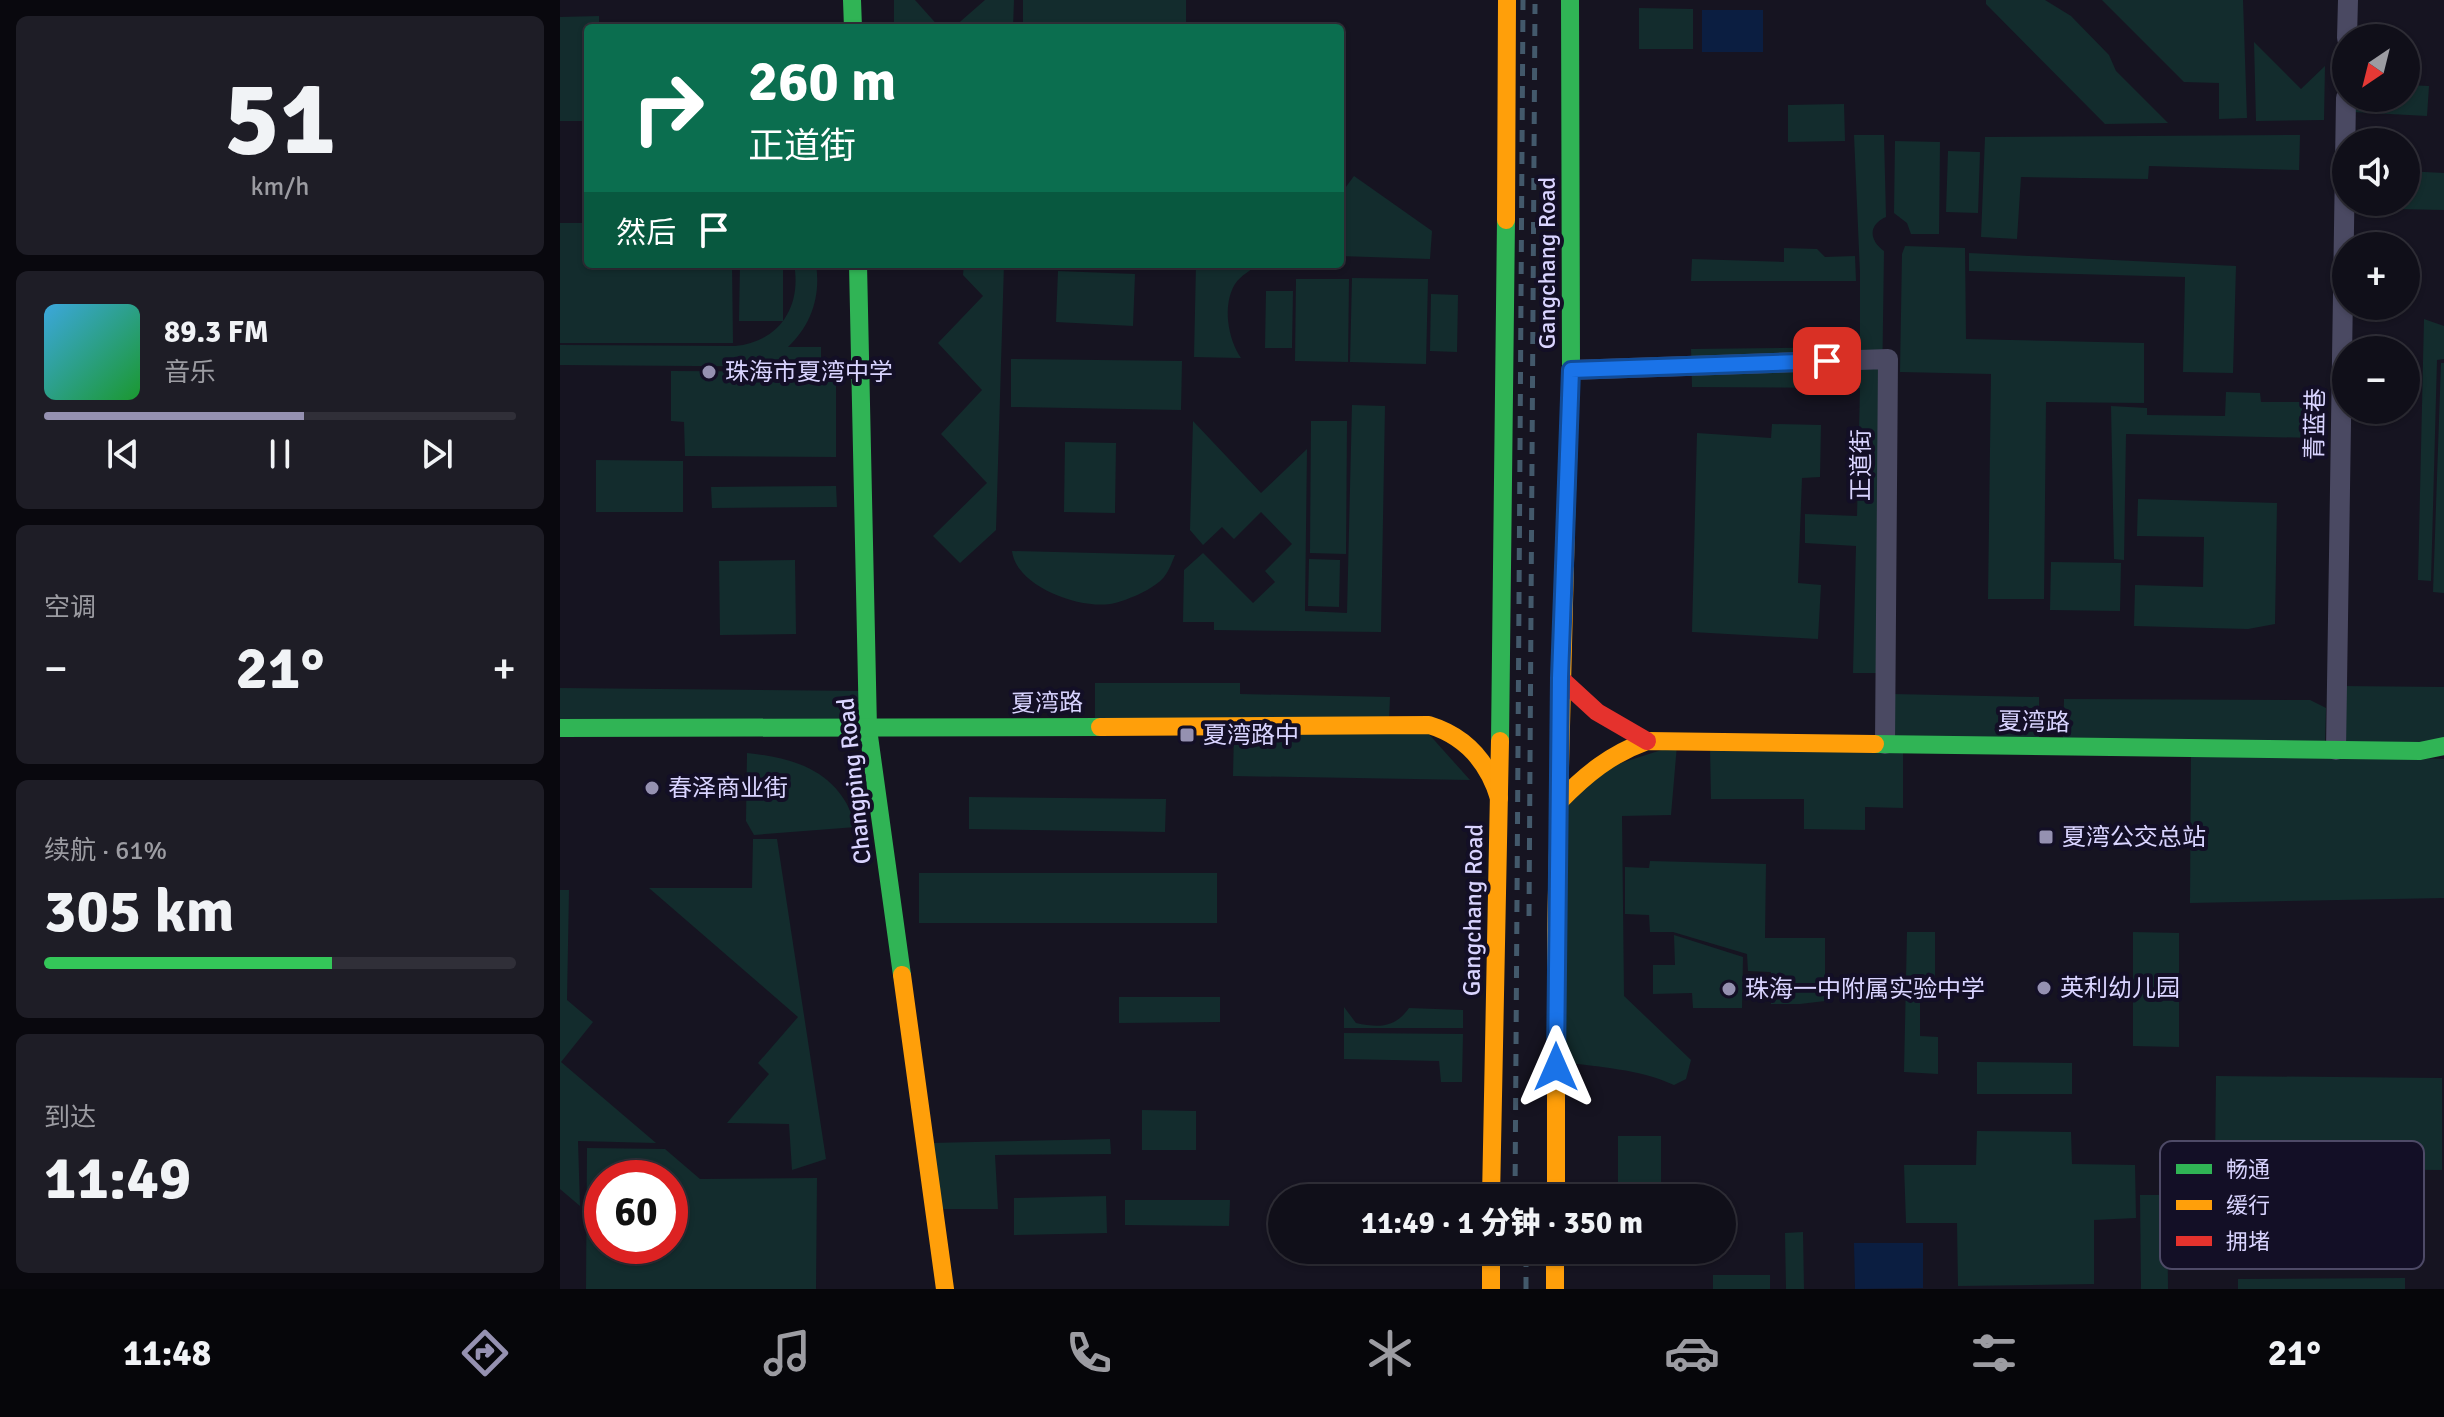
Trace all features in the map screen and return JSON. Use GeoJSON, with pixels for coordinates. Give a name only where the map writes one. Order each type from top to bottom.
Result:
{"type":"FeatureCollection","features":[{"type":"Feature","properties":{"kind":"street"},"geometry":{"type":"LineString","coordinates":[[852,0],[853,24]]}},
{"type":"Feature","properties":{"kind":"street","name":"Gangchang Road"},"geometry":{"type":"LineString","coordinates":[[1491,1184],[1506,395],[1507,0]]}},
{"type":"Feature","properties":{"kind":"street","name":"Gangchang Road"},"geometry":{"type":"LineString","coordinates":[[1556,1184],[1560,678],[1571,370],[1570,0]]}},
{"type":"Feature","properties":{"kind":"street"},"geometry":{"type":"LineString","coordinates":[[2347,24],[2348,0]]}},
{"type":"Feature","properties":{"kind":"street","name":"青蓝巷"},"geometry":{"type":"LineString","coordinates":[[2336,750],[2346,112]]}},
{"type":"Feature","properties":{"kind":"street","name":"Changping Road"},"geometry":{"type":"LineString","coordinates":[[858,268],[868,729],[945,1289]]}},
{"type":"Feature","properties":{"kind":"street","name":"正道街"},"geometry":{"type":"LineString","coordinates":[[1571,370],[1888,359],[1885,744]]}},
{"type":"Feature","properties":{"kind":"street"},"geometry":{"type":"LineString","coordinates":[[1560,678],[1597,712],[1647,741]]}},
{"type":"Feature","properties":{"kind":"street","name":"夏湾路"},"geometry":{"type":"LineString","coordinates":[[560,728],[1429,725],[1447,731],[1483,763],[1495,782],[1499,798]]}},
{"type":"Feature","properties":{"kind":"street"},"geometry":{"type":"LineString","coordinates":[[1559,802],[1590,770],[1616,752],[1647,741]]}},
{"type":"Feature","properties":{"kind":"street","name":"夏湾路"},"geometry":{"type":"LineString","coordinates":[[1647,741],[2420,751]]}},
{"type":"Feature","properties":{"kind":"street"},"geometry":{"type":"LineString","coordinates":[[2420,751],[2444,746]]}},
{"type":"Feature","properties":{"kind":"street"},"geometry":{"type":"LineString","coordinates":[[2420,751],[2444,757]]}},
{"type":"Feature","properties":{"kind":"street"},"geometry":{"type":"LineString","coordinates":[[1491,1264],[1491,1289]]}},
{"type":"Feature","properties":{"kind":"street"},"geometry":{"type":"LineString","coordinates":[[1555,1264],[1555,1289]]}},
{"type":"Feature","properties":{"kind":"green space"},"geometry":{"type":"Polygon","coordinates":[[[894,0],[915,0],[936,24],[894,24],[894,0]]]}},
{"type":"Feature","properties":{"kind":"green space"},"geometry":{"type":"Polygon","coordinates":[[[985,0],[1014,0],[1013,24],[958,24],[985,0]]]}},
{"type":"Feature","properties":{"kind":"green space"},"geometry":{"type":"Polygon","coordinates":[[[1023,0],[1186,0],[1186,24],[1023,24],[1023,0]]]}},
{"type":"Feature","properties":{"kind":"green space"},"geometry":{"type":"Polygon","coordinates":[[[1986,0],[2045,0],[2071,16],[2109,55],[2116,71],[2168,123],[2105,124],[1986,4],[1986,0]]]}},
{"type":"Feature","properties":{"kind":"green space"},"geometry":{"type":"Polygon","coordinates":[[[2102,0],[2243,0],[2247,118],[2219,119],[2219,83],[2184,82],[2102,0]]]}},
{"type":"Feature","properties":{"kind":"green space"},"geometry":{"type":"Polygon","coordinates":[[[1639,8],[1693,9],[1693,49],[1639,49],[1639,8]]]}},
{"type":"Feature","properties":{"kind":"green space"},"geometry":{"type":"Polygon","coordinates":[[[599,16],[599,24],[584,24],[584,121],[560,121],[560,17],[599,16]]]}},
{"type":"Feature","properties":{"kind":"green space"},"geometry":{"type":"Polygon","coordinates":[[[2254,42],[2301,89],[2325,66],[2324,120],[2256,121],[2254,42]]]}},
{"type":"Feature","properties":{"kind":"green space"},"geometry":{"type":"Polygon","coordinates":[[[2420,86],[2429,86],[2427,116],[2353,112],[2420,112],[2420,86]]]}},
{"type":"Feature","properties":{"kind":"green space"},"geometry":{"type":"Polygon","coordinates":[[[1844,104],[1845,141],[1788,142],[1788,105],[1844,104]]]}},
{"type":"Feature","properties":{"kind":"green space"},"geometry":{"type":"Polygon","coordinates":[[[1854,135],[1884,135],[1886,217],[1876,224],[1873,233],[1875,242],[1884,251],[1878,673],[1853,673],[1856,546],[1805,543],[1805,514],[1857,516],[1860,388],[1692,387],[1691,349],[1860,347],[1854,135]]]}},
{"type":"Feature","properties":{"kind":"green space"},"geometry":{"type":"Polygon","coordinates":[[[2300,135],[2299,170],[2149,166],[2148,179],[2021,177],[2017,239],[1981,237],[1985,137],[2300,135]]]}},
{"type":"Feature","properties":{"kind":"green space"},"geometry":{"type":"Polygon","coordinates":[[[1895,141],[1940,142],[1939,234],[1911,234],[1907,223],[1894,213],[1895,141]]]}},
{"type":"Feature","properties":{"kind":"green space"},"geometry":{"type":"Polygon","coordinates":[[[1948,151],[1980,152],[1978,213],[1946,212],[1948,151]]]}},
{"type":"Feature","properties":{"kind":"green space"},"geometry":{"type":"Polygon","coordinates":[[[2420,172],[2444,173],[2444,210],[2420,209],[2420,172]]]}},
{"type":"Feature","properties":{"kind":"green space"},"geometry":{"type":"Polygon","coordinates":[[[1354,176],[1432,231],[1430,259],[1344,256],[1344,190],[1354,176]]]}},
{"type":"Feature","properties":{"kind":"green space"},"geometry":{"type":"Polygon","coordinates":[[[560,223],[584,223],[584,268],[732,268],[733,343],[560,343],[560,223]]]}},
{"type":"Feature","properties":{"kind":"green space"},"geometry":{"type":"Polygon","coordinates":[[[1905,246],[1965,248],[1966,339],[2144,343],[2144,403],[2046,402],[2044,599],[1988,599],[1991,374],[1900,372],[1902,254],[1905,246]]]}},
{"type":"Feature","properties":{"kind":"green space"},"geometry":{"type":"Polygon","coordinates":[[[1784,248],[1817,249],[1825,257],[1855,256],[1856,281],[1691,281],[1692,259],[1784,262],[1784,248]]]}},
{"type":"Feature","properties":{"kind":"green space"},"geometry":{"type":"Polygon","coordinates":[[[1969,253],[2236,266],[2233,373],[2183,372],[2185,277],[1969,271],[1969,253]]]}},
{"type":"Feature","properties":{"kind":"green space"},"geometry":{"type":"Polygon","coordinates":[[[740,268],[783,268],[783,321],[739,321],[740,268]]]}},
{"type":"Feature","properties":{"kind":"green space"},"geometry":{"type":"Polygon","coordinates":[[[794,268],[816,268],[817,288],[812,310],[803,329],[788,347],[821,347],[821,367],[560,365],[560,345],[735,346],[764,338],[784,320],[796,280],[794,268]]]}},
{"type":"Feature","properties":{"kind":"green space"},"geometry":{"type":"Polygon","coordinates":[[[964,268],[1004,268],[996,530],[960,563],[933,536],[987,483],[941,434],[982,390],[938,343],[983,296],[963,275],[964,268]]]}},
{"type":"Feature","properties":{"kind":"green space"},"geometry":{"type":"Polygon","coordinates":[[[1196,268],[1254,268],[1237,281],[1229,302],[1230,332],[1241,358],[1194,357],[1196,268]]]}},
{"type":"Feature","properties":{"kind":"green space"},"geometry":{"type":"Polygon","coordinates":[[[1058,271],[1135,274],[1133,326],[1056,322],[1058,271]]]}},
{"type":"Feature","properties":{"kind":"green space"},"geometry":{"type":"Polygon","coordinates":[[[1352,278],[1428,279],[1426,364],[1350,362],[1352,278]]]}},
{"type":"Feature","properties":{"kind":"green space"},"geometry":{"type":"Polygon","coordinates":[[[1296,279],[1349,279],[1348,362],[1295,361],[1296,279]]]}},
{"type":"Feature","properties":{"kind":"green space"},"geometry":{"type":"Polygon","coordinates":[[[1266,291],[1293,291],[1292,348],[1265,348],[1266,291]]]}},
{"type":"Feature","properties":{"kind":"green space"},"geometry":{"type":"Polygon","coordinates":[[[1431,294],[1458,295],[1457,352],[1430,351],[1431,294]]]}},
{"type":"Feature","properties":{"kind":"green space"},"geometry":{"type":"Polygon","coordinates":[[[2424,319],[2444,326],[2444,359],[2437,360],[2431,581],[2418,580],[2424,319]]]}},
{"type":"Feature","properties":{"kind":"green space"},"geometry":{"type":"Polygon","coordinates":[[[1011,359],[1182,361],[1181,410],[1011,407],[1011,359]]]}},
{"type":"Feature","properties":{"kind":"green space"},"geometry":{"type":"Polygon","coordinates":[[[2441,363],[2444,363],[2444,593],[2433,592],[2441,363]]]}},
{"type":"Feature","properties":{"kind":"green space"},"geometry":{"type":"Polygon","coordinates":[[[671,371],[824,372],[825,382],[836,382],[836,457],[685,456],[684,422],[671,421],[671,371]]]}},
{"type":"Feature","properties":{"kind":"green space"},"geometry":{"type":"Polygon","coordinates":[[[2226,392],[2260,393],[2261,402],[2316,402],[2316,438],[2126,434],[2124,560],[2114,559],[2111,406],[2147,408],[2147,415],[2225,416],[2226,392]]]}},
{"type":"Feature","properties":{"kind":"green space"},"geometry":{"type":"Polygon","coordinates":[[[1352,405],[1385,406],[1381,632],[1214,630],[1214,622],[1183,622],[1184,570],[1203,553],[1253,603],[1275,582],[1265,571],[1292,544],[1261,512],[1234,539],[1222,527],[1203,545],[1190,530],[1193,421],[1261,493],[1307,449],[1305,611],[1347,613],[1352,405]]]}},
{"type":"Feature","properties":{"kind":"green space"},"geometry":{"type":"Polygon","coordinates":[[[1311,421],[1347,421],[1346,554],[1310,553],[1311,421]]]}},
{"type":"Feature","properties":{"kind":"green space"},"geometry":{"type":"Polygon","coordinates":[[[1772,424],[1821,425],[1820,477],[1802,478],[1798,583],[1821,585],[1818,639],[1692,632],[1697,433],[1771,438],[1772,424]]]}},
{"type":"Feature","properties":{"kind":"green space"},"geometry":{"type":"Polygon","coordinates":[[[1065,442],[1116,443],[1115,513],[1064,512],[1065,442]]]}},
{"type":"Feature","properties":{"kind":"green space"},"geometry":{"type":"Polygon","coordinates":[[[596,460],[683,461],[683,512],[596,512],[596,460]]]}},
{"type":"Feature","properties":{"kind":"green space"},"geometry":{"type":"Polygon","coordinates":[[[836,486],[837,507],[712,508],[711,487],[836,486]]]}},
{"type":"Feature","properties":{"kind":"green space"},"geometry":{"type":"Polygon","coordinates":[[[2138,499],[2277,503],[2275,624],[2248,629],[2134,626],[2135,585],[2203,587],[2204,537],[2137,536],[2138,499]]]}},
{"type":"Feature","properties":{"kind":"green space"},"geometry":{"type":"Polygon","coordinates":[[[1012,551],[1175,555],[1166,575],[1154,586],[1128,599],[1102,605],[1069,600],[1038,585],[1016,564],[1012,551]]]}},
{"type":"Feature","properties":{"kind":"green space"},"geometry":{"type":"Polygon","coordinates":[[[1309,559],[1340,560],[1339,607],[1308,606],[1309,559]]]}},
{"type":"Feature","properties":{"kind":"green space"},"geometry":{"type":"Polygon","coordinates":[[[795,560],[796,634],[720,635],[719,561],[795,560]]]}},
{"type":"Feature","properties":{"kind":"green space"},"geometry":{"type":"Polygon","coordinates":[[[2051,562],[2121,563],[2120,611],[2050,610],[2051,562]]]}},
{"type":"Feature","properties":{"kind":"green space"},"geometry":{"type":"Polygon","coordinates":[[[1095,683],[1240,683],[1240,694],[1390,697],[1389,721],[1095,722],[1095,683]]]}},
{"type":"Feature","properties":{"kind":"green space"},"geometry":{"type":"Polygon","coordinates":[[[2341,686],[2444,687],[2444,741],[2341,746],[2341,686]]]}},
{"type":"Feature","properties":{"kind":"green space"},"geometry":{"type":"Polygon","coordinates":[[[560,688],[864,691],[863,725],[560,722],[560,688]]]}},
{"type":"Feature","properties":{"kind":"green space"},"geometry":{"type":"Polygon","coordinates":[[[1892,694],[2039,697],[2039,741],[1891,738],[1892,694]]]}},
{"type":"Feature","properties":{"kind":"green space"},"geometry":{"type":"Polygon","coordinates":[[[2064,699],[2310,700],[2326,708],[2325,744],[2063,740],[2064,699]]]}},
{"type":"Feature","properties":{"kind":"green space"},"geometry":{"type":"Polygon","coordinates":[[[1234,731],[1427,732],[1470,780],[1233,776],[1234,731]]]}},
{"type":"Feature","properties":{"kind":"green space"},"geometry":{"type":"Polygon","coordinates":[[[1677,745],[1671,815],[1622,816],[1624,996],[1691,1060],[1686,1079],[1674,1085],[1633,1072],[1561,1062],[1562,803],[1593,772],[1677,745]]]}},
{"type":"Feature","properties":{"kind":"green space"},"geometry":{"type":"Polygon","coordinates":[[[1710,746],[1903,749],[1903,808],[1865,807],[1865,830],[1804,829],[1804,799],[1711,799],[1710,746]]]}},
{"type":"Feature","properties":{"kind":"green space"},"geometry":{"type":"Polygon","coordinates":[[[2191,749],[2444,759],[2444,898],[2190,903],[2191,749]]]}},
{"type":"Feature","properties":{"kind":"green space"},"geometry":{"type":"Polygon","coordinates":[[[747,753],[783,759],[815,772],[840,793],[856,827],[754,835],[746,821],[747,753]]]}},
{"type":"Feature","properties":{"kind":"green space"},"geometry":{"type":"Polygon","coordinates":[[[969,797],[1166,799],[1165,832],[969,829],[969,797]]]}},
{"type":"Feature","properties":{"kind":"green space"},"geometry":{"type":"Polygon","coordinates":[[[753,839],[777,839],[826,1159],[792,1170],[789,1124],[727,1123],[769,1074],[758,1063],[798,1017],[649,888],[752,888],[753,839]]]}},
{"type":"Feature","properties":{"kind":"green space"},"geometry":{"type":"Polygon","coordinates":[[[1650,861],[1766,864],[1765,938],[1825,938],[1825,1001],[1771,1004],[1771,972],[1748,971],[1747,954],[1673,932],[1650,932],[1649,915],[1625,914],[1625,867],[1649,868],[1650,861]]]}},
{"type":"Feature","properties":{"kind":"green space"},"geometry":{"type":"Polygon","coordinates":[[[919,873],[1217,873],[1217,923],[919,923],[919,873]]]}},
{"type":"Feature","properties":{"kind":"green space"},"geometry":{"type":"Polygon","coordinates":[[[560,890],[569,890],[567,1000],[593,1022],[561,1062],[656,1143],[578,1141],[580,1206],[560,1189],[560,890]]]}},
{"type":"Feature","properties":{"kind":"green space"},"geometry":{"type":"Polygon","coordinates":[[[1907,932],[1935,932],[1935,998],[1920,999],[1920,1036],[1938,1037],[1938,1074],[1904,1072],[1907,932]]]}},
{"type":"Feature","properties":{"kind":"green space"},"geometry":{"type":"Polygon","coordinates":[[[2133,932],[2179,933],[2179,1047],[2133,1046],[2133,932]]]}},
{"type":"Feature","properties":{"kind":"green space"},"geometry":{"type":"Polygon","coordinates":[[[1674,935],[1743,957],[1742,1008],[1693,1008],[1692,993],[1653,994],[1653,965],[1675,965],[1674,935]]]}},
{"type":"Feature","properties":{"kind":"green space"},"geometry":{"type":"Polygon","coordinates":[[[1119,997],[1220,997],[1220,1022],[1119,1023],[1119,997]]]}},
{"type":"Feature","properties":{"kind":"green space"},"geometry":{"type":"Polygon","coordinates":[[[1344,1007],[1356,1023],[1372,1026],[1392,1023],[1409,1008],[1463,1010],[1463,1028],[1344,1028],[1344,1007]]]}},
{"type":"Feature","properties":{"kind":"green space"},"geometry":{"type":"Polygon","coordinates":[[[1344,1033],[1463,1034],[1462,1082],[1441,1082],[1439,1061],[1344,1059],[1344,1033]]]}},
{"type":"Feature","properties":{"kind":"green space"},"geometry":{"type":"Polygon","coordinates":[[[1977,1062],[2072,1063],[2072,1094],[1977,1094],[1977,1062]]]}},
{"type":"Feature","properties":{"kind":"green space"},"geometry":{"type":"Polygon","coordinates":[[[2216,1076],[2442,1078],[2442,1170],[2424,1170],[2424,1141],[2215,1141],[2216,1076]]]}},
{"type":"Feature","properties":{"kind":"green space"},"geometry":{"type":"Polygon","coordinates":[[[1142,1110],[1196,1111],[1196,1150],[1142,1150],[1142,1110]]]}},
{"type":"Feature","properties":{"kind":"green space"},"geometry":{"type":"Polygon","coordinates":[[[1977,1131],[2071,1132],[2072,1164],[2135,1165],[2136,1218],[2094,1220],[2094,1284],[1958,1286],[1957,1223],[1906,1223],[1904,1165],[1976,1165],[1977,1131]]]}},
{"type":"Feature","properties":{"kind":"green space"},"geometry":{"type":"Polygon","coordinates":[[[1618,1136],[1661,1136],[1661,1184],[1618,1184],[1618,1136]]]}},
{"type":"Feature","properties":{"kind":"green space"},"geometry":{"type":"Polygon","coordinates":[[[1110,1139],[1111,1154],[995,1155],[998,1209],[940,1209],[930,1143],[1110,1139]]]}},
{"type":"Feature","properties":{"kind":"green space"},"geometry":{"type":"Polygon","coordinates":[[[587,1148],[665,1149],[678,1160],[587,1160],[587,1148]]]}},
{"type":"Feature","properties":{"kind":"green space"},"geometry":{"type":"Polygon","coordinates":[[[688,1169],[700,1179],[817,1178],[816,1289],[586,1289],[586,1264],[688,1264],[688,1169]]]}},
{"type":"Feature","properties":{"kind":"green space"},"geometry":{"type":"Polygon","coordinates":[[[2140,1195],[2160,1195],[2160,1269],[2168,1269],[2168,1289],[2141,1289],[2140,1195]]]}},
{"type":"Feature","properties":{"kind":"green space"},"geometry":{"type":"Polygon","coordinates":[[[1106,1196],[1107,1233],[1014,1235],[1014,1198],[1106,1196]]]}},
{"type":"Feature","properties":{"kind":"green space"},"geometry":{"type":"Polygon","coordinates":[[[1125,1200],[1230,1200],[1229,1226],[1125,1225],[1125,1200]]]}},
{"type":"Feature","properties":{"kind":"green space"},"geometry":{"type":"Polygon","coordinates":[[[1803,1232],[1804,1289],[1786,1289],[1785,1233],[1803,1232]]]}},
{"type":"Feature","properties":{"kind":"green space"},"geometry":{"type":"Polygon","coordinates":[[[1713,1275],[1770,1275],[1770,1289],[1713,1289],[1713,1275]]]}},
{"type":"Feature","properties":{"kind":"green space"},"geometry":{"type":"Polygon","coordinates":[[[2405,1278],[2405,1289],[2238,1289],[2238,1279],[2405,1278]]]}},
{"type":"Feature","properties":{"kind":"water"},"geometry":{"type":"Polygon","coordinates":[[[1702,10],[1763,10],[1763,52],[1702,52],[1702,10]]]}},
{"type":"Feature","properties":{"kind":"water"},"geometry":{"type":"Polygon","coordinates":[[[1854,1243],[1923,1243],[1923,1288],[1855,1289],[1854,1243]]]}},
{"type":"Feature","properties":{"kind":"railway"},"geometry":{"type":"LineString","coordinates":[[1515,1184],[1523,0]]}},
{"type":"Feature","properties":{"kind":"railway"},"geometry":{"type":"LineString","coordinates":[[1529,916],[1535,4]]}},
{"type":"Feature","properties":{"kind":"railway"},"geometry":{"type":"LineString","coordinates":[[1526,1264],[1526,1289]]}},
{"type":"Feature","properties":{"kind":"traffic: fast"},"geometry":{"type":"LineString","coordinates":[[852,0],[853,24]]}},
{"type":"Feature","properties":{"kind":"traffic: fast"},"geometry":{"type":"LineString","coordinates":[[1566,522],[1571,370],[1570,0]]}},
{"type":"Feature","properties":{"kind":"traffic: fast"},"geometry":{"type":"LineString","coordinates":[[1500,741],[1506,220]]}},
{"type":"Feature","properties":{"kind":"traffic: fast"},"geometry":{"type":"LineString","coordinates":[[858,268],[868,729],[902,975]]}},
{"type":"Feature","properties":{"kind":"traffic: fast"},"geometry":{"type":"LineString","coordinates":[[560,728],[1100,727]]}},
{"type":"Feature","properties":{"kind":"traffic: fast"},"geometry":{"type":"LineString","coordinates":[[1875,744],[2420,751],[2444,746]]}},
{"type":"Feature","properties":{"kind":"traffic: slow"},"geometry":{"type":"LineString","coordinates":[[1506,220],[1507,0]]}},
{"type":"Feature","properties":{"kind":"traffic: slow"},"geometry":{"type":"LineString","coordinates":[[1556,1184],[1556,931],[1566,522]]}},
{"type":"Feature","properties":{"kind":"traffic: slow"},"geometry":{"type":"LineString","coordinates":[[1100,727],[1429,725],[1454,736],[1473,752],[1482,762],[1499,798]]}},
{"type":"Feature","properties":{"kind":"traffic: slow"},"geometry":{"type":"LineString","coordinates":[[1491,1184],[1500,741]]}},
{"type":"Feature","properties":{"kind":"traffic: slow"},"geometry":{"type":"LineString","coordinates":[[1559,802],[1600,766],[1647,741],[1875,744]]}},
{"type":"Feature","properties":{"kind":"traffic: slow"},"geometry":{"type":"LineString","coordinates":[[902,975],[945,1289]]}},
{"type":"Feature","properties":{"kind":"traffic: slow"},"geometry":{"type":"LineString","coordinates":[[1491,1264],[1491,1289]]}},
{"type":"Feature","properties":{"kind":"traffic: slow"},"geometry":{"type":"LineString","coordinates":[[1555,1264],[1555,1289]]}},
{"type":"Feature","properties":{"kind":"traffic: jam"},"geometry":{"type":"LineString","coordinates":[[1560,678],[1597,712],[1647,741]]}},
{"type":"Feature","properties":{"kind":"place","name":"珠海市夏湾中学"},"geometry":{"type":"Point","coordinates":[709,372]}},
{"type":"Feature","properties":{"kind":"place","name":"夏湾路中"},"geometry":{"type":"Point","coordinates":[1187,735]}},
{"type":"Feature","properties":{"kind":"place","name":"春泽商业街"},"geometry":{"type":"Point","coordinates":[652,788]}},
{"type":"Feature","properties":{"kind":"place","name":"夏湾公交总站"},"geometry":{"type":"Point","coordinates":[2046,837]}},
{"type":"Feature","properties":{"kind":"place","name":"英利幼儿园"},"geometry":{"type":"Point","coordinates":[2044,988]}},
{"type":"Feature","properties":{"kind":"place","name":"珠海一中附属实验中学"},"geometry":{"type":"Point","coordinates":[1729,989]}},
{"type":"Feature","properties":{"kind":"route"},"geometry":{"type":"LineString","coordinates":[[1556,1067],[1560,678],[1571,370],[1827,361]]}}]}
